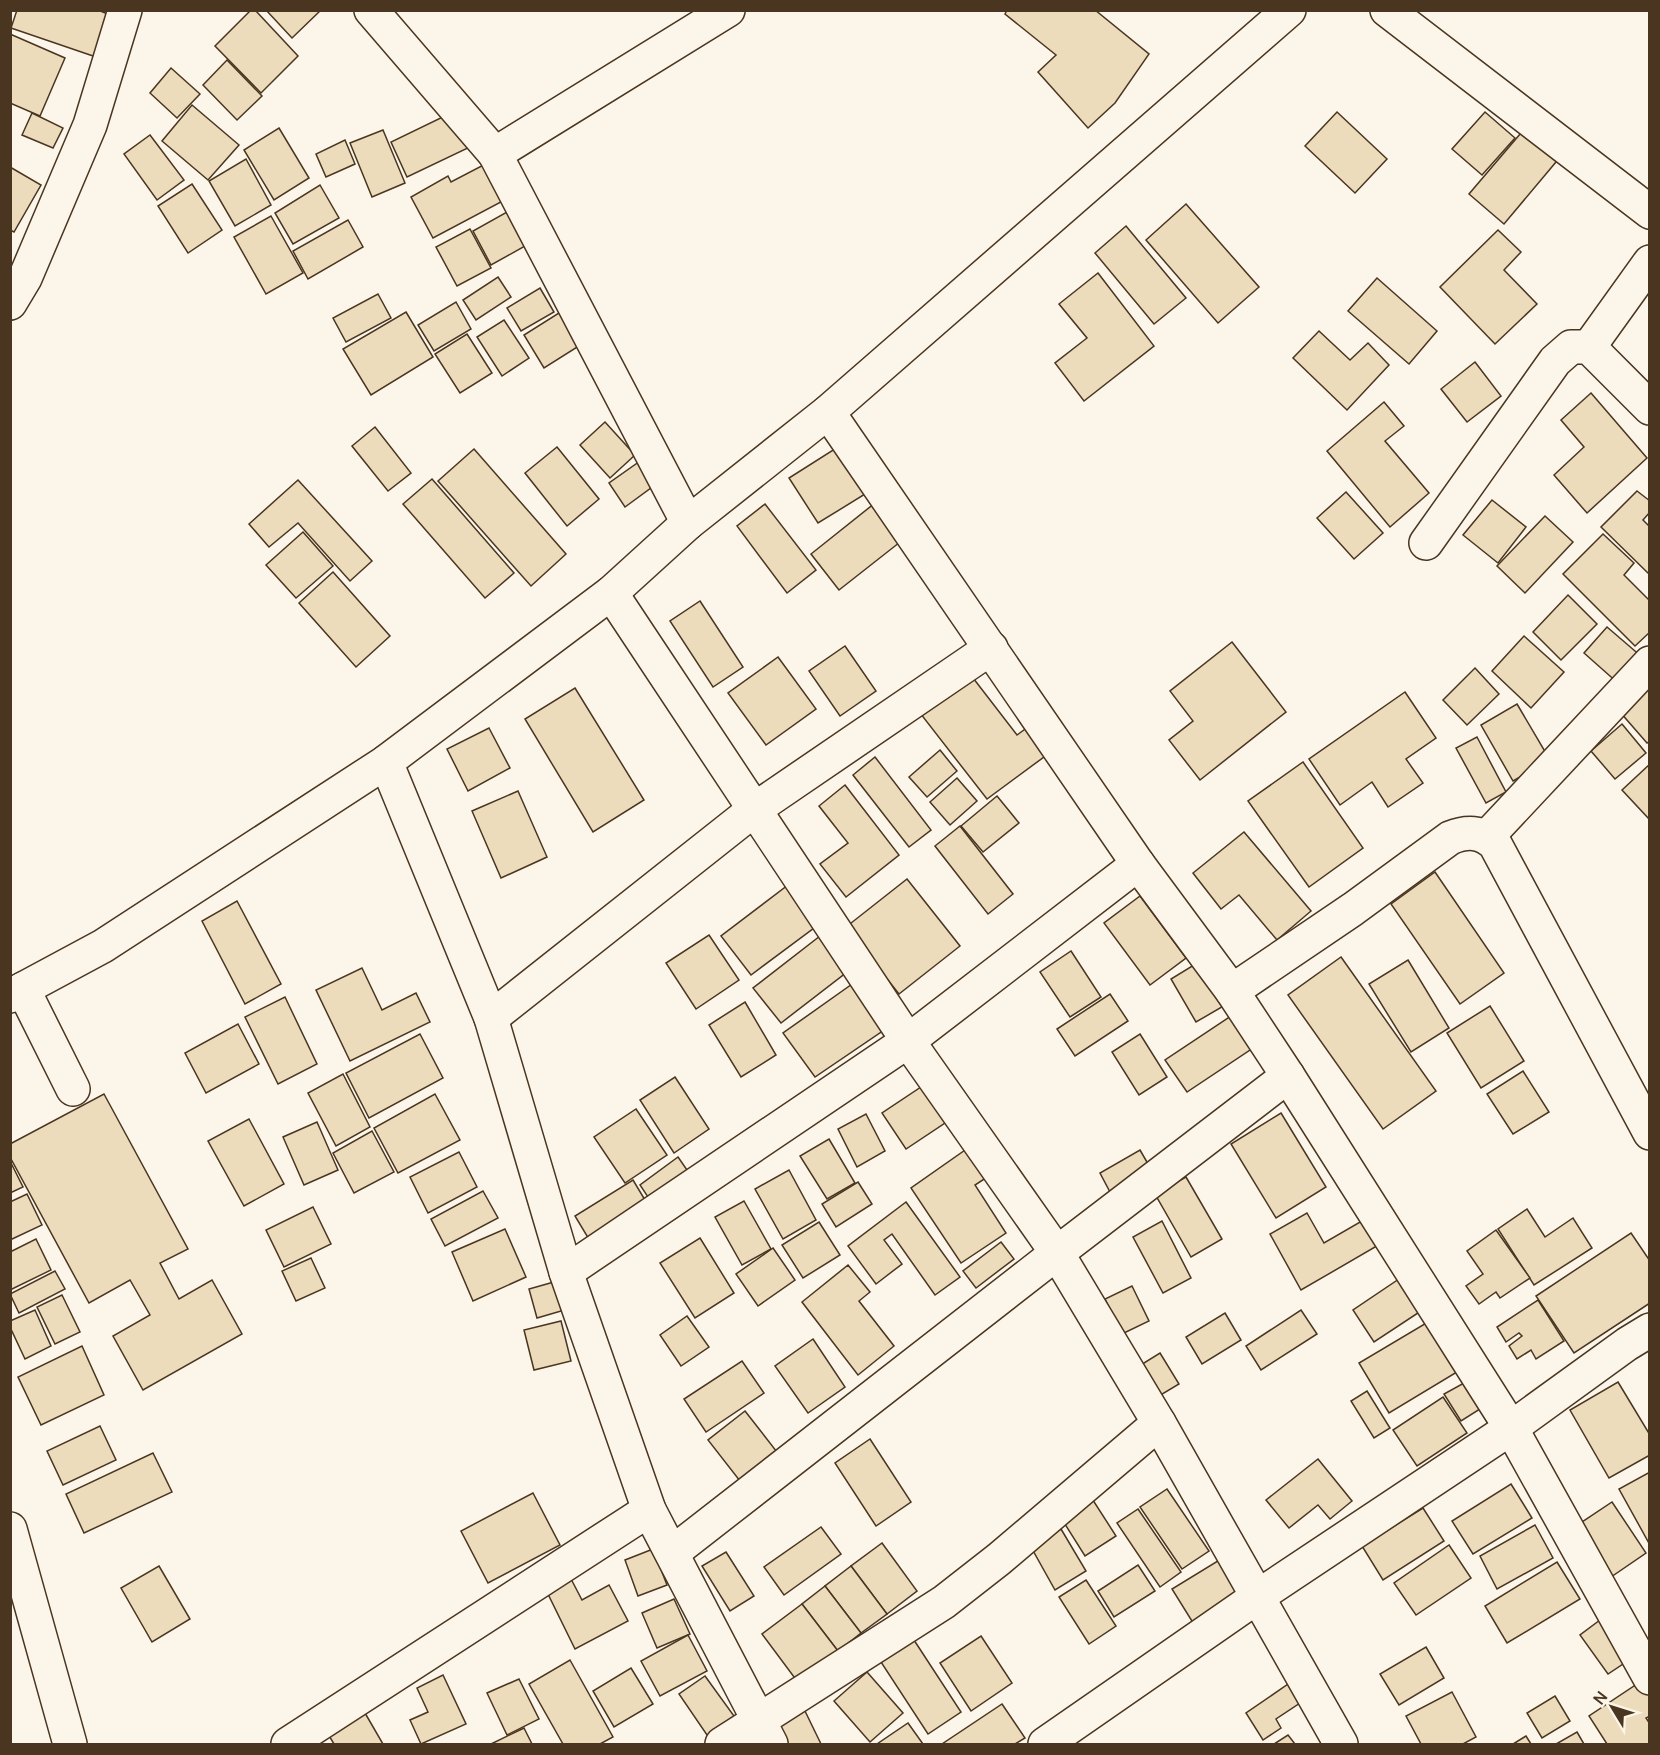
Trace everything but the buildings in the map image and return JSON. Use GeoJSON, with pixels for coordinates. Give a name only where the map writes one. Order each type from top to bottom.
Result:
{"type":"FeatureCollection","features":[{"type":"Feature","properties":{"kind":"street"},"geometry":{"type":"LineString","coordinates":[[15,284],[90,125],[125,10]]}},
{"type":"Feature","properties":{"kind":"street"},"geometry":{"type":"LineString","coordinates":[[371,10],[495,154],[688,523]]}},
{"type":"Feature","properties":{"kind":"street"},"geometry":{"type":"LineString","coordinates":[[495,154],[728,10]]}},
{"type":"Feature","properties":{"kind":"street"},"geometry":{"type":"LineString","coordinates":[[73,1089],[17,993],[103,946],[386,762],[611,593],[688,523],[828,412],[1288,10]]}},
{"type":"Feature","properties":{"kind":"street"},"geometry":{"type":"LineString","coordinates":[[1387,10],[1650,212]]}},
{"type":"Feature","properties":{"kind":"street"},"geometry":{"type":"LineString","coordinates":[[1589,347],[1650,262]]}},
{"type":"Feature","properties":{"kind":"street"},"geometry":{"type":"LineString","coordinates":[[1426,543],[1555,361],[1571,347],[1589,347],[1650,408]]}},
{"type":"Feature","properties":{"kind":"street"},"geometry":{"type":"LineString","coordinates":[[828,412],[1138,864],[1232,991],[1288,1076],[1510,1428],[1650,1678]]}},
{"type":"Feature","properties":{"kind":"street"},"geometry":{"type":"LineString","coordinates":[[611,593],[908,1041],[1057,1252],[1159,1423],[1341,1744]]}},
{"type":"Feature","properties":{"kind":"street"},"geometry":{"type":"LineString","coordinates":[[491,1018],[755,808],[991,648]]}},
{"type":"Feature","properties":{"kind":"street"},"geometry":{"type":"LineString","coordinates":[[1487,837],[1650,663]]}},
{"type":"Feature","properties":{"kind":"street"},"geometry":{"type":"LineString","coordinates":[[386,762],[491,1018],[566,1272],[649,1510],[766,1733]]}},
{"type":"Feature","properties":{"kind":"street"},"geometry":{"type":"LineString","coordinates":[[1232,991],[1353,909],[1450,838],[1471,832],[1487,837],[1495,844],[1650,1133]]}},
{"type":"Feature","properties":{"kind":"street"},"geometry":{"type":"LineString","coordinates":[[566,1272],[908,1041],[1138,864]]}},
{"type":"Feature","properties":{"kind":"street"},"geometry":{"type":"LineString","coordinates":[[672,1553],[1057,1252],[1288,1076]]}},
{"type":"Feature","properties":{"kind":"street"},"geometry":{"type":"LineString","coordinates":[[1045,1744],[1257,1597],[1510,1428],[1650,1330]]}},
{"type":"Feature","properties":{"kind":"street"},"geometry":{"type":"LineString","coordinates":[[722,1744],[766,1733],[999,1559],[1159,1423]]}},
{"type":"Feature","properties":{"kind":"street"},"geometry":{"type":"LineString","coordinates":[[288,1744],[649,1510]]}},
{"type":"Feature","properties":{"kind":"street"},"geometry":{"type":"LineString","coordinates":[[10,1529],[70,1744]]}}]}
